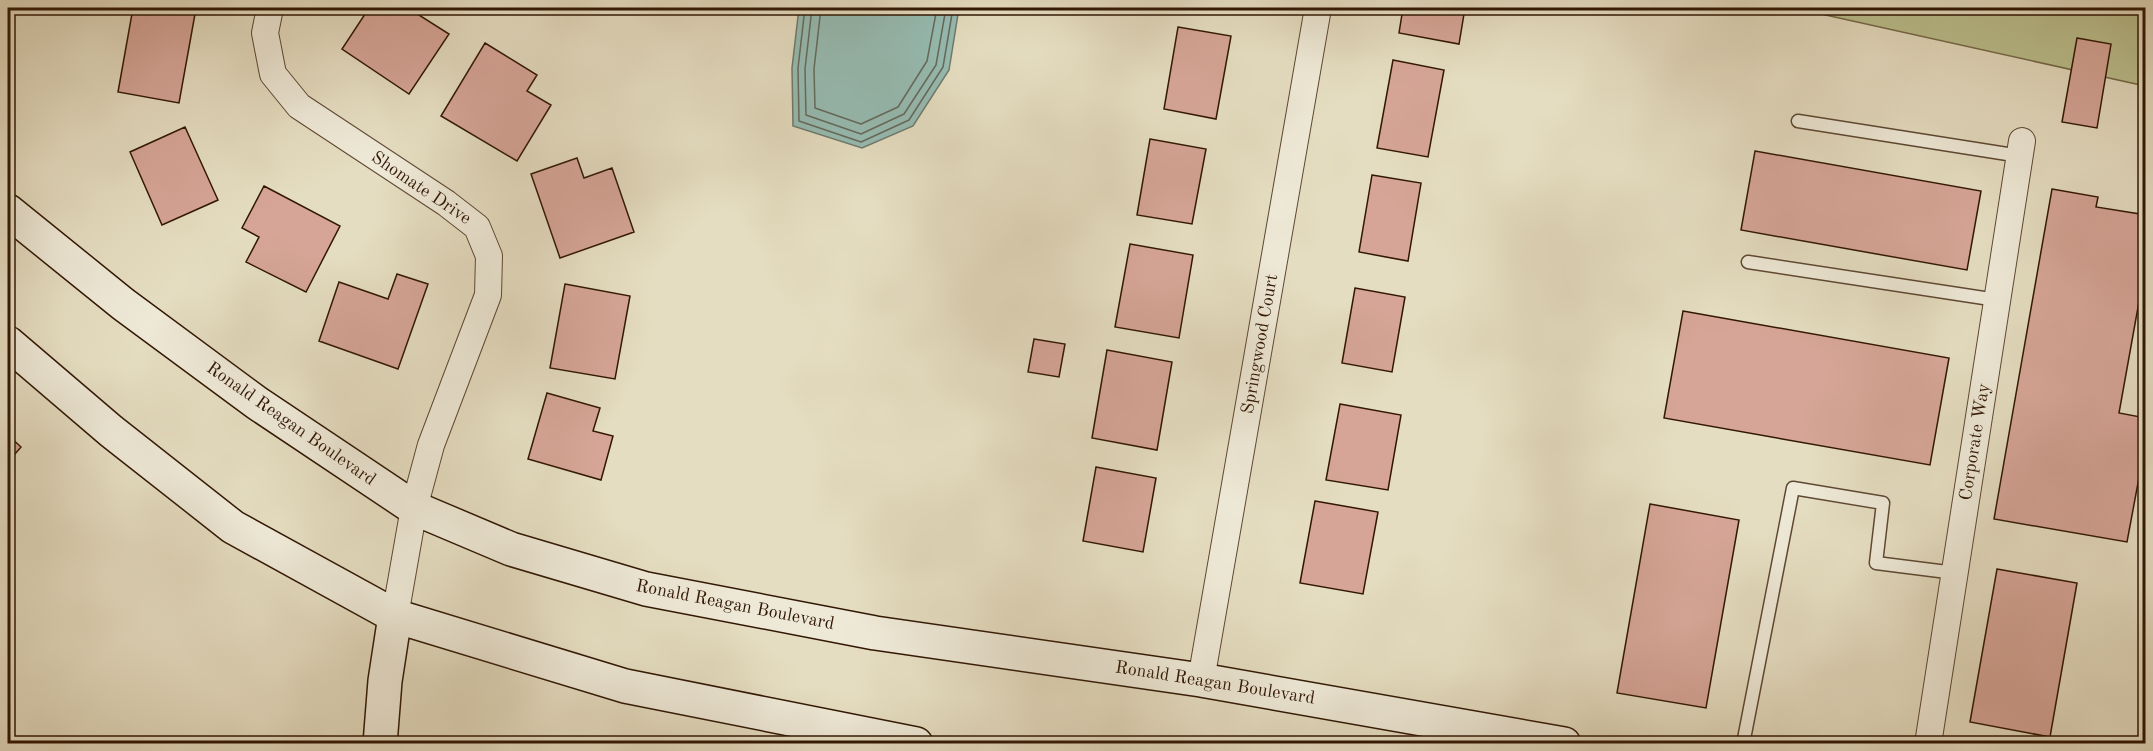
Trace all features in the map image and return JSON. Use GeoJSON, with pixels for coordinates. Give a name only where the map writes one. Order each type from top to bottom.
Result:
{"type":"FeatureCollection","features":[{"type":"Feature","properties":{"kind":"main road","name":"Ronald Reagan Boulevard"},"geometry":{"type":"LineString","coordinates":[[8,211],[123,304],[257,403],[414,508],[511,549],[646,589],[875,633],[1201,680],[1564,744]]}},
{"type":"Feature","properties":{"kind":"main road"},"geometry":{"type":"LineString","coordinates":[[8,343],[111,431],[233,526],[395,616],[625,686],[916,744]]}},
{"type":"Feature","properties":{"kind":"main road"},"geometry":{"type":"LineString","coordinates":[[380,744],[384,681],[395,616]]}},
{"type":"Feature","properties":{"kind":"street","name":"Shomate Drive"},"geometry":{"type":"LineString","coordinates":[[270,8],[265,33],[273,74],[299,106],[446,203],[477,227],[489,256],[488,295],[431,445],[414,508],[395,616]]}},
{"type":"Feature","properties":{"kind":"street","name":"Springwood Court"},"geometry":{"type":"LineString","coordinates":[[1201,680],[1318,8]]}},
{"type":"Feature","properties":{"kind":"street","name":"Corporate Way"},"geometry":{"type":"LineString","coordinates":[[1928,744],[2021,148]]}},
{"type":"Feature","properties":{"kind":"lane"},"geometry":{"type":"LineString","coordinates":[[1798,121],[2021,148]]}},
{"type":"Feature","properties":{"kind":"lane"},"geometry":{"type":"LineString","coordinates":[[1748,262],[1997,300]]}},
{"type":"Feature","properties":{"kind":"lane"},"geometry":{"type":"LineString","coordinates":[[1743,744],[1793,489],[1883,502],[1876,562],[1954,573]]}},
{"type":"Feature","properties":{"kind":"green space"},"geometry":{"type":"Polygon","coordinates":[[[1794,8],[2145,8],[2145,86],[1794,8]]]}},
{"type":"Feature","properties":{"kind":"water"},"geometry":{"type":"Polygon","coordinates":[[[799,8],[959,8],[949,70],[913,126],[862,148],[793,126],[792,68],[799,8]]]}},
{"type":"Feature","properties":{"kind":"building"},"geometry":{"type":"Polygon","coordinates":[[[133,8],[159,8],[195,14],[179,103],[118,92],[133,8]]]}},
{"type":"Feature","properties":{"kind":"building"},"geometry":{"type":"Polygon","coordinates":[[[369,8],[408,8],[449,34],[409,94],[342,49],[369,8]]]}},
{"type":"Feature","properties":{"kind":"building"},"geometry":{"type":"Polygon","coordinates":[[[556,8],[589,8],[588,13],[556,8]]]}},
{"type":"Feature","properties":{"kind":"building"},"geometry":{"type":"Polygon","coordinates":[[[1403,8],[1465,8],[1459,44],[1399,33],[1403,8]]]}},
{"type":"Feature","properties":{"kind":"building"},"geometry":{"type":"Polygon","coordinates":[[[1178,27],[1231,36],[1216,119],[1164,109],[1178,27]]]}},
{"type":"Feature","properties":{"kind":"building"},"geometry":{"type":"Polygon","coordinates":[[[2077,38],[2111,44],[2097,128],[2062,122],[2077,38]]]}},
{"type":"Feature","properties":{"kind":"building"},"geometry":{"type":"Polygon","coordinates":[[[485,43],[537,75],[527,91],[551,105],[517,161],[441,116],[485,43]]]}},
{"type":"Feature","properties":{"kind":"building"},"geometry":{"type":"Polygon","coordinates":[[[1393,60],[1444,70],[1428,157],[1377,148],[1393,60]]]}},
{"type":"Feature","properties":{"kind":"building"},"geometry":{"type":"Polygon","coordinates":[[[185,127],[218,200],[162,225],[130,152],[185,127]]]}},
{"type":"Feature","properties":{"kind":"building"},"geometry":{"type":"Polygon","coordinates":[[[1150,139],[1206,149],[1192,224],[1137,215],[1150,139]]]}},
{"type":"Feature","properties":{"kind":"building"},"geometry":{"type":"Polygon","coordinates":[[[1755,151],[1981,191],[1967,270],[1741,230],[1755,151]]]}},
{"type":"Feature","properties":{"kind":"building"},"geometry":{"type":"Polygon","coordinates":[[[577,158],[584,178],[612,168],[634,232],[560,258],[531,174],[577,158]]]}},
{"type":"Feature","properties":{"kind":"building"},"geometry":{"type":"Polygon","coordinates":[[[1372,175],[1421,183],[1408,261],[1359,252],[1372,175]]]}},
{"type":"Feature","properties":{"kind":"building"},"geometry":{"type":"Polygon","coordinates":[[[264,186],[340,226],[306,292],[246,262],[259,237],[242,228],[264,186]]]}},
{"type":"Feature","properties":{"kind":"building"},"geometry":{"type":"Polygon","coordinates":[[[2052,189],[2098,197],[2096,207],[2146,215],[2146,297],[2140,296],[2119,413],[2146,418],[2146,440],[2127,542],[1994,519],[2052,189]]]}},
{"type":"Feature","properties":{"kind":"building"},"geometry":{"type":"Polygon","coordinates":[[[1130,244],[1193,255],[1179,338],[1115,327],[1130,244]]]}},
{"type":"Feature","properties":{"kind":"building"},"geometry":{"type":"Polygon","coordinates":[[[397,274],[428,284],[398,369],[319,341],[339,282],[388,299],[397,274]]]}},
{"type":"Feature","properties":{"kind":"building"},"geometry":{"type":"Polygon","coordinates":[[[565,284],[630,296],[615,379],[550,368],[565,284]]]}},
{"type":"Feature","properties":{"kind":"building"},"geometry":{"type":"Polygon","coordinates":[[[1355,288],[1405,297],[1392,372],[1342,363],[1355,288]]]}},
{"type":"Feature","properties":{"kind":"building"},"geometry":{"type":"Polygon","coordinates":[[[1683,311],[1949,358],[1930,465],[1664,418],[1683,311]]]}},
{"type":"Feature","properties":{"kind":"building"},"geometry":{"type":"Polygon","coordinates":[[[1034,339],[1065,344],[1059,377],[1028,372],[1034,339]]]}},
{"type":"Feature","properties":{"kind":"building"},"geometry":{"type":"Polygon","coordinates":[[[1107,350],[1172,362],[1157,450],[1092,438],[1107,350]]]}},
{"type":"Feature","properties":{"kind":"building"},"geometry":{"type":"Polygon","coordinates":[[[547,393],[600,408],[593,431],[613,436],[601,480],[528,459],[547,393]]]}},
{"type":"Feature","properties":{"kind":"building"},"geometry":{"type":"Polygon","coordinates":[[[1340,404],[1401,415],[1388,490],[1326,480],[1340,404]]]}},
{"type":"Feature","properties":{"kind":"building"},"geometry":{"type":"Polygon","coordinates":[[[8,435],[21,447],[8,462],[8,435]]]}},
{"type":"Feature","properties":{"kind":"building"},"geometry":{"type":"Polygon","coordinates":[[[1096,467],[1156,478],[1143,552],[1083,541],[1096,467]]]}},
{"type":"Feature","properties":{"kind":"building"},"geometry":{"type":"Polygon","coordinates":[[[1315,501],[1378,512],[1363,594],[1300,583],[1315,501]]]}},
{"type":"Feature","properties":{"kind":"building"},"geometry":{"type":"Polygon","coordinates":[[[1650,504],[1739,520],[1706,708],[1617,693],[1650,504]]]}},
{"type":"Feature","properties":{"kind":"building"},"geometry":{"type":"Polygon","coordinates":[[[1997,569],[2077,583],[2050,737],[1970,722],[1997,569]]]}}]}
